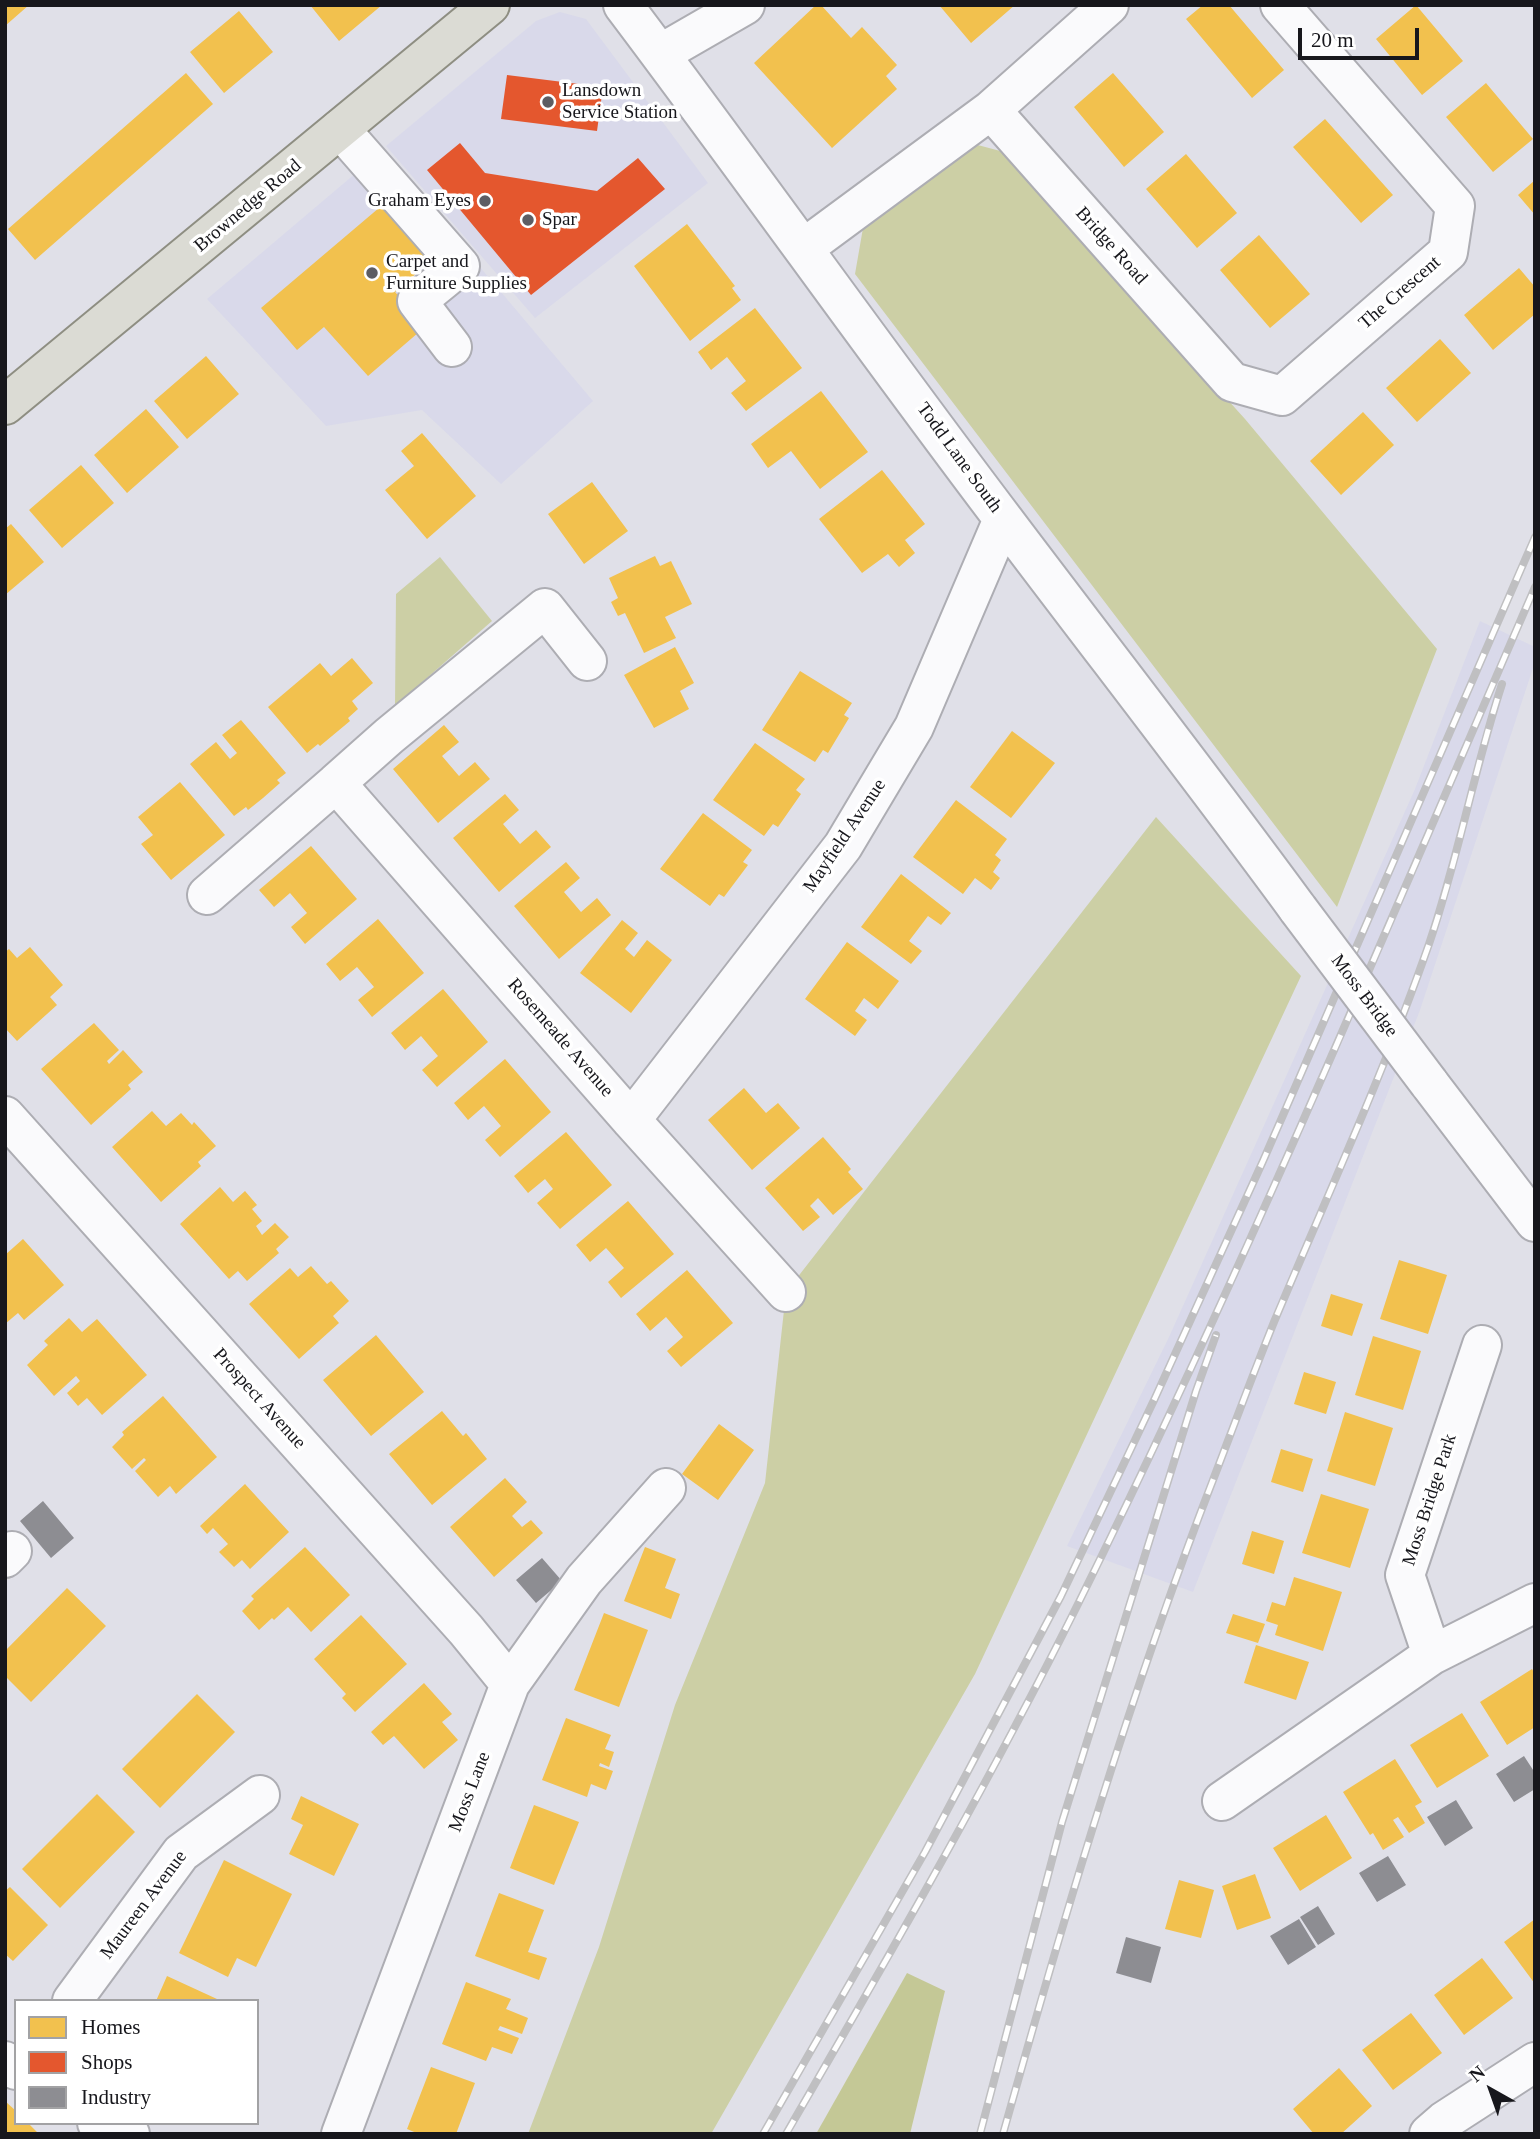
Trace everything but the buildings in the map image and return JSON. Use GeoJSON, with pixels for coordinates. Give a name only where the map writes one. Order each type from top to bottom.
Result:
{"type":"FeatureCollection","features":[{"type":"Feature","properties":{"kind":"main road","name":"Brownedge Road"},"geometry":{"type":"LineString","coordinates":[[5,405],[490,5]]}},
{"type":"Feature","properties":{"kind":"street","name":"Todd Lane South"},"geometry":{"type":"LineString","coordinates":[[623,5],[1003,519],[1193,766],[1298,909]]}},
{"type":"Feature","properties":{"kind":"street"},"geometry":{"type":"LineString","coordinates":[[660,54],[745,5]]}},
{"type":"Feature","properties":{"kind":"street"},"geometry":{"type":"LineString","coordinates":[[804,247],[991,110],[1109,5]]}},
{"type":"Feature","properties":{"kind":"street","name":"The Crescent"},"geometry":{"type":"LineString","coordinates":[[1232,382],[1282,396],[1448,252],[1455,206],[1280,5]]}},
{"type":"Feature","properties":{"kind":"street","name":"Bridge Road"},"geometry":{"type":"LineString","coordinates":[[991,110],[1232,382]]}},
{"type":"Feature","properties":{"kind":"street"},"geometry":{"type":"LineString","coordinates":[[340,129],[460,266],[417,301],[452,347]]}},
{"type":"Feature","properties":{"kind":"street","name":"Mayfield Avenue"},"geometry":{"type":"LineString","coordinates":[[631,1120],[849,835],[914,727],[1003,519]]}},
{"type":"Feature","properties":{"kind":"street"},"geometry":{"type":"LineString","coordinates":[[207,895],[389,736],[545,608],[587,661]]}},
{"type":"Feature","properties":{"kind":"street","name":"Rosemeade Avenue"},"geometry":{"type":"LineString","coordinates":[[336,783],[786,1293]]}},
{"type":"Feature","properties":{"kind":"street","name":"Moss Bridge"},"geometry":{"type":"LineString","coordinates":[[1298,909],[1535,1222]]}},
{"type":"Feature","properties":{"kind":"street","name":"Prospect Avenue"},"geometry":{"type":"LineString","coordinates":[[5,1116],[457,1620],[510,1684]]}},
{"type":"Feature","properties":{"kind":"street","name":"Moss Bridge Park"},"geometry":{"type":"LineString","coordinates":[[1433,1655],[1405,1575],[1482,1345]]}},
{"type":"Feature","properties":{"kind":"street","name":"Moss Lane"},"geometry":{"type":"LineString","coordinates":[[341,2134],[510,1684],[584,1580],[666,1488]]}},
{"type":"Feature","properties":{"kind":"street"},"geometry":{"type":"LineString","coordinates":[[1222,1801],[1433,1655],[1535,1603]]}},
{"type":"Feature","properties":{"kind":"street","name":"Maureen Avenue"},"geometry":{"type":"LineString","coordinates":[[73,1999],[181,1853],[260,1795]]}},
{"type":"Feature","properties":{"kind":"street"},"geometry":{"type":"LineString","coordinates":[[1429,2134],[1444,2121],[1535,2062]]}},
{"type":"Feature","properties":{"kind":"street"},"geometry":{"type":"LineString","coordinates":[[103,2125],[130,2134]]}},
{"type":"Feature","properties":{"kind":"shaded area"},"geometry":{"type":"Polygon","coordinates":[[[560,12],[586,19],[708,183],[535,318],[386,146],[536,21],[560,12]]]}},
{"type":"Feature","properties":{"kind":"shaded area"},"geometry":{"type":"Polygon","coordinates":[[[382,151],[593,401],[501,484],[422,410],[326,426],[207,299],[382,151]]]}},
{"type":"Feature","properties":{"kind":"shaded area"},"geometry":{"type":"Polygon","coordinates":[[[1480,621],[1535,647],[1535,662],[1420,1010],[1193,1592],[1067,1546],[1169,1337],[1415,789],[1480,621]]]}},
{"type":"Feature","properties":{"kind":"green space"},"geometry":{"type":"Polygon","coordinates":[[[974,144],[1004,152],[1245,419],[1437,649],[1337,907],[855,274],[863,228],[974,144]]]}},
{"type":"Feature","properties":{"kind":"green space"},"geometry":{"type":"Polygon","coordinates":[[[440,557],[492,621],[395,706],[396,594],[440,557]]]}},
{"type":"Feature","properties":{"kind":"green space"},"geometry":{"type":"Polygon","coordinates":[[[1156,817],[1301,976],[975,1674],[711,2134],[528,2134],[599,1947],[675,1705],[765,1483],[786,1292],[1156,817]]]}},
{"type":"Feature","properties":{"kind":"green space"},"geometry":{"type":"Polygon","coordinates":[[[907,1973],[945,1991],[910,2134],[816,2134],[907,1973]]]}},
{"type":"Feature","properties":{"kind":"railway"},"geometry":{"type":"LineString","coordinates":[[763,2134],[925,1852],[1061,1596],[1263,1161],[1535,537]]}},
{"type":"Feature","properties":{"kind":"railway"},"geometry":{"type":"LineString","coordinates":[[786,2134],[1009,1739],[1139,1479],[1313,1098],[1535,587]]}},
{"type":"Feature","properties":{"kind":"railway"},"geometry":{"type":"LineString","coordinates":[[1003,2134],[1075,1886],[1154,1641],[1266,1342],[1412,992],[1439,912],[1502,684]]}},
{"type":"Feature","properties":{"kind":"railway"},"geometry":{"type":"LineString","coordinates":[[980,2134],[1062,1822],[1196,1391],[1216,1335]]}},
{"type":"Feature","properties":{"kind":"place","name":"Lansdown Service Station"},"geometry":{"type":"Point","coordinates":[548,102]}},
{"type":"Feature","properties":{"kind":"place","name":"Graham Eyes"},"geometry":{"type":"Point","coordinates":[485,201]}},
{"type":"Feature","properties":{"kind":"place","name":"Spar"},"geometry":{"type":"Point","coordinates":[528,220]}},
{"type":"Feature","properties":{"kind":"place","name":"Carpet and Furniture Supplies"},"geometry":{"type":"Point","coordinates":[372,273]}}]}
